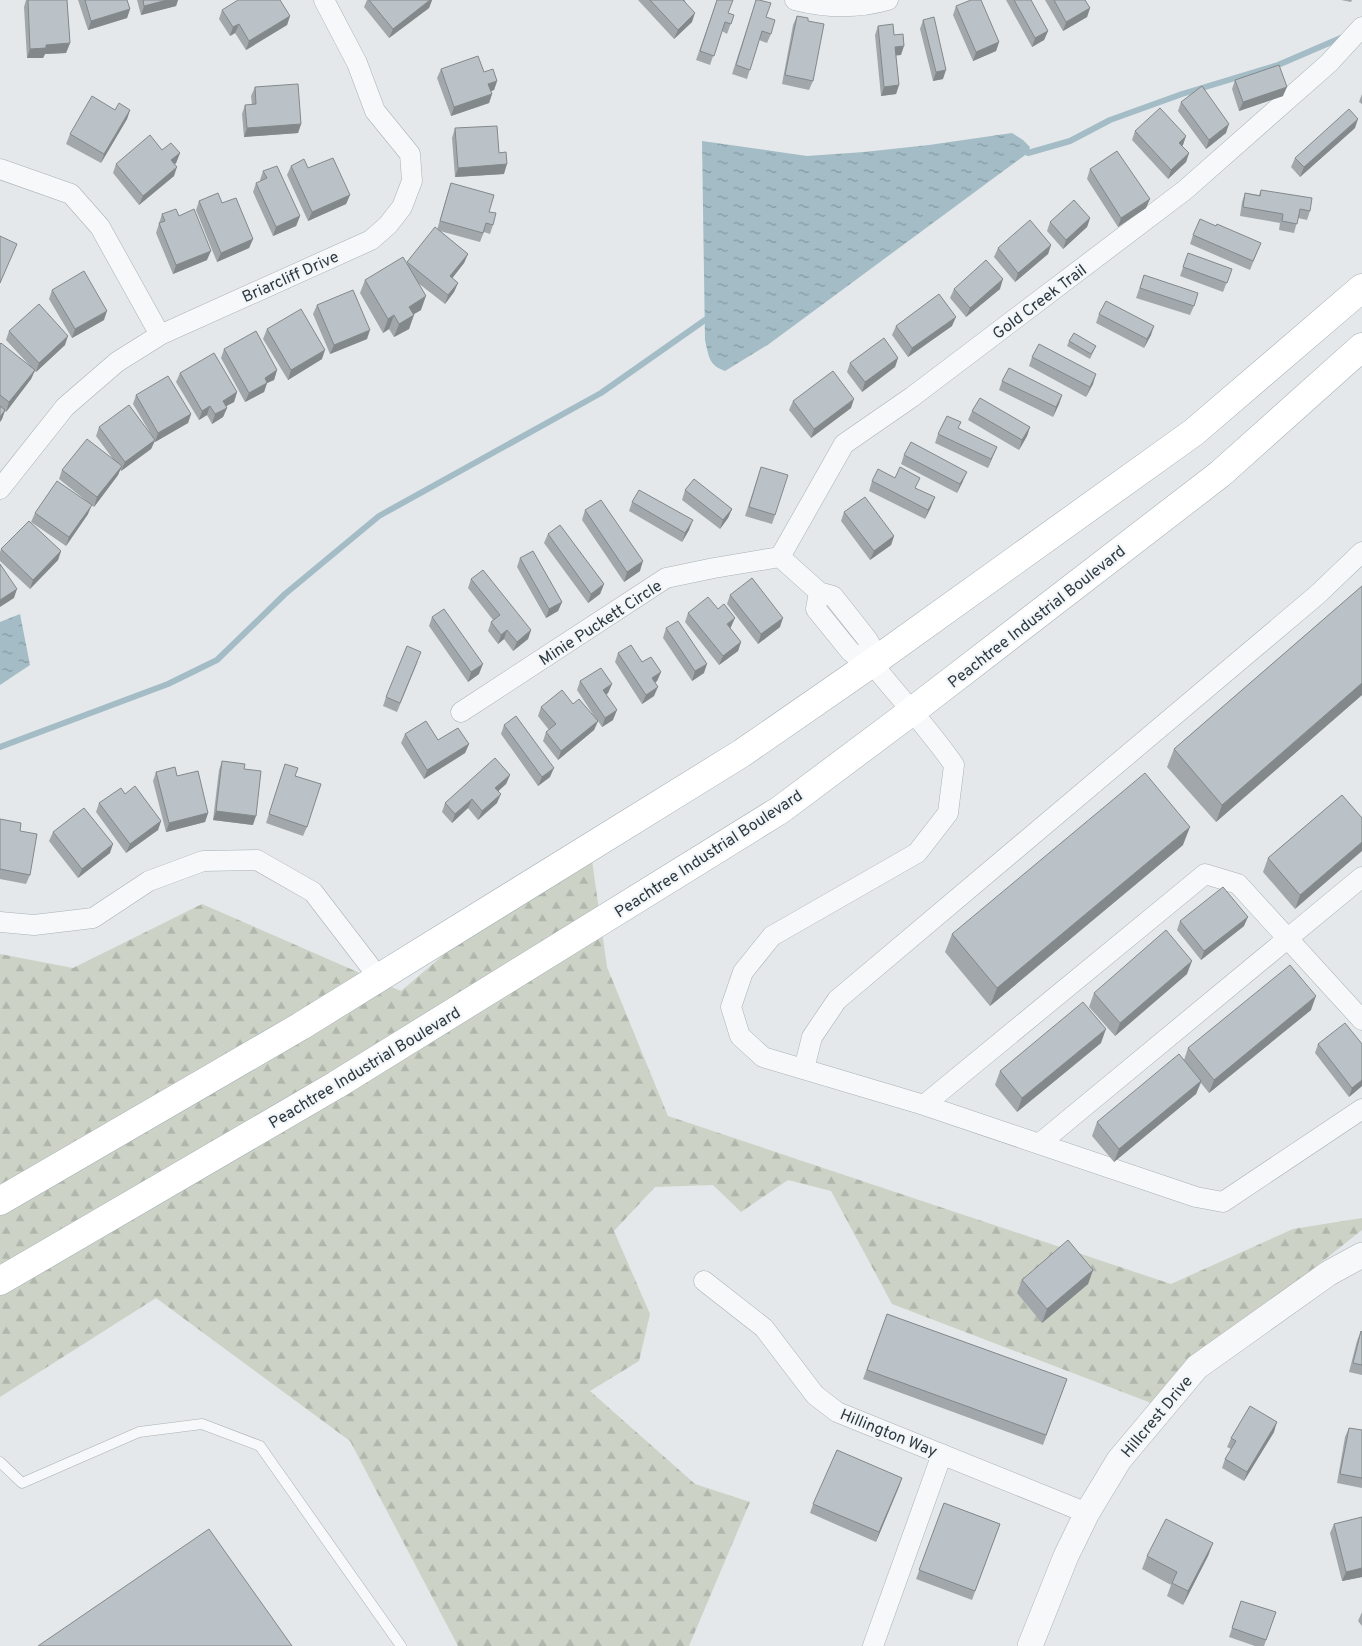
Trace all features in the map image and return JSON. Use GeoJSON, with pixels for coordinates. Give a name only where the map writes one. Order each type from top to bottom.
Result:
{"type":"FeatureCollection","features":[{"type":"Feature","properties":{"kind":"main road"},"geometry":{"type":"LineString","coordinates":[[0,1202],[301,1026],[742,753],[870,660],[1194,432],[1362,288]]}},
{"type":"Feature","properties":{"kind":"main road","name":"Peachtree Industrial Boulevard"},"geometry":{"type":"LineString","coordinates":[[0,1281],[336,1085],[769,817],[911,712],[1220,474],[1362,347]]}},
{"type":"Feature","properties":{"kind":"street","name":"Briarcliff Drive"},"geometry":{"type":"LineString","coordinates":[[0,489],[65,407],[117,362],[160,335],[371,240],[388,225],[402,207],[412,181],[410,154],[375,111],[357,63],[324,0]]}},
{"type":"Feature","properties":{"kind":"street"},"geometry":{"type":"LineString","coordinates":[[795,0],[842,7],[874,4],[888,0]]}},
{"type":"Feature","properties":{"kind":"street","name":"Gold Creek Trail"},"geometry":{"type":"LineString","coordinates":[[780,557],[844,444],[912,396],[1185,190],[1329,64],[1362,27]]}},
{"type":"Feature","properties":{"kind":"street"},"geometry":{"type":"LineString","coordinates":[[0,169],[71,194],[100,227],[160,335]]}},
{"type":"Feature","properties":{"kind":"street"},"geometry":{"type":"LineString","coordinates":[[804,1069],[812,1037],[837,1000],[1317,595],[1362,552]]}},
{"type":"Feature","properties":{"kind":"street"},"geometry":{"type":"LineString","coordinates":[[780,557],[819,592],[833,596],[870,644],[870,660],[911,712],[940,744],[954,765],[948,813],[917,853],[772,936],[743,972],[731,1007],[740,1036],[763,1057],[924,1106],[1196,1197],[1223,1202],[1362,1109]]}},
{"type":"Feature","properties":{"kind":"street","name":"Minie Puckett Circle"},"geometry":{"type":"LineString","coordinates":[[461,712],[666,578],[780,557]]}},
{"type":"Feature","properties":{"kind":"street"},"geometry":{"type":"LineString","coordinates":[[0,922],[34,925],[94,918],[149,881],[203,860],[257,860],[313,892],[379,978]]}},
{"type":"Feature","properties":{"kind":"street"},"geometry":{"type":"LineString","coordinates":[[924,1106],[1205,874],[1238,884],[1362,1020]]}},
{"type":"Feature","properties":{"kind":"street"},"geometry":{"type":"LineString","coordinates":[[1039,1144],[1362,877]]}},
{"type":"Feature","properties":{"kind":"street","name":"Hillcrest Drive"},"geometry":{"type":"LineString","coordinates":[[1030,1646],[1066,1556],[1087,1513],[1119,1460],[1197,1367],[1329,1274],[1362,1255]]}},
{"type":"Feature","properties":{"kind":"street","name":"Hillington Way"},"geometry":{"type":"LineString","coordinates":[[704,1280],[764,1328],[814,1395],[836,1412],[1087,1513]]}},
{"type":"Feature","properties":{"kind":"street"},"geometry":{"type":"LineString","coordinates":[[873,1646],[942,1454]]}},
{"type":"Feature","properties":{"kind":"lane"},"geometry":{"type":"LineString","coordinates":[[0,1462],[22,1482],[139,1432],[202,1424],[260,1446],[401,1646]]}},
{"type":"Feature","properties":{"kind":"green space"},"geometry":{"type":"Polygon","coordinates":[[[588,832],[607,967],[668,1116],[1171,1284],[1293,1229],[1362,1218],[1362,1230],[1174,1379],[1159,1406],[892,1304],[831,1191],[788,1180],[741,1212],[713,1185],[655,1187],[614,1231],[650,1314],[639,1361],[590,1391],[695,1484],[750,1502],[689,1646],[458,1646],[350,1441],[156,1298],[0,1397],[0,954],[73,968],[202,904],[401,991],[588,832]]]}},
{"type":"Feature","properties":{"kind":"water"},"geometry":{"type":"Polygon","coordinates":[[[1012,133],[1030,147],[1028,153],[769,344],[725,371],[712,363],[705,340],[702,141],[807,156],[929,145],[1012,133]]]}},
{"type":"Feature","properties":{"kind":"water"},"geometry":{"type":"Polygon","coordinates":[[[20,614],[30,665],[0,685],[0,622],[20,614]]]}},
{"type":"Feature","properties":{"kind":"building"},"geometry":{"type":"Polygon","coordinates":[[[28,0],[67,0],[70,43],[46,45],[46,48],[30,49],[28,0]]]}},
{"type":"Feature","properties":{"kind":"building"},"geometry":{"type":"Polygon","coordinates":[[[85,0],[127,0],[130,9],[91,21],[85,0]]]}},
{"type":"Feature","properties":{"kind":"building"},"geometry":{"type":"Polygon","coordinates":[[[143,0],[167,0],[144,6],[143,0]]]}},
{"type":"Feature","properties":{"kind":"building"},"geometry":{"type":"Polygon","coordinates":[[[238,0],[280,0],[290,16],[249,41],[239,24],[233,27],[222,10],[238,0]]]}},
{"type":"Feature","properties":{"kind":"building"},"geometry":{"type":"Polygon","coordinates":[[[369,0],[430,0],[393,29],[369,0]]]}},
{"type":"Feature","properties":{"kind":"building"},"geometry":{"type":"Polygon","coordinates":[[[650,0],[683,0],[695,13],[678,30],[650,0]]]}},
{"type":"Feature","properties":{"kind":"building"},"geometry":{"type":"Polygon","coordinates":[[[717,0],[733,0],[728,13],[734,15],[731,24],[725,22],[714,56],[700,51],[717,0]]]}},
{"type":"Feature","properties":{"kind":"building"},"geometry":{"type":"Polygon","coordinates":[[[756,0],[771,3],[766,17],[775,20],[771,34],[762,31],[750,70],[736,65],[756,0]]]}},
{"type":"Feature","properties":{"kind":"building"},"geometry":{"type":"Polygon","coordinates":[[[971,0],[981,0],[999,42],[976,52],[956,6],[971,0]]]}},
{"type":"Feature","properties":{"kind":"building"},"geometry":{"type":"Polygon","coordinates":[[[1014,0],[1031,0],[1048,31],[1035,38],[1014,0]]]}},
{"type":"Feature","properties":{"kind":"building"},"geometry":{"type":"Polygon","coordinates":[[[1054,0],[1085,0],[1090,8],[1066,22],[1054,0]]]}},
{"type":"Feature","properties":{"kind":"building"},"geometry":{"type":"Polygon","coordinates":[[[797,16],[808,18],[808,21],[824,24],[813,81],[785,75],[797,16]]]}},
{"type":"Feature","properties":{"kind":"building"},"geometry":{"type":"Polygon","coordinates":[[[934,17],[946,70],[936,72],[923,20],[934,17]]]}},
{"type":"Feature","properties":{"kind":"building"},"geometry":{"type":"Polygon","coordinates":[[[893,24],[894,35],[903,34],[904,46],[895,47],[899,85],[884,87],[878,26],[893,24]]]}},
{"type":"Feature","properties":{"kind":"building"},"geometry":{"type":"Polygon","coordinates":[[[478,56],[484,72],[493,69],[497,81],[488,84],[492,94],[454,107],[441,69],[478,56]]]}},
{"type":"Feature","properties":{"kind":"building"},"geometry":{"type":"Polygon","coordinates":[[[1279,65],[1287,87],[1243,102],[1235,80],[1279,65]]]}},
{"type":"Feature","properties":{"kind":"building"},"geometry":{"type":"Polygon","coordinates":[[[298,84],[301,124],[247,128],[245,105],[256,104],[255,87],[298,84]]]}},
{"type":"Feature","properties":{"kind":"building"},"geometry":{"type":"Polygon","coordinates":[[[1202,86],[1229,124],[1209,140],[1181,102],[1202,86]]]}},
{"type":"Feature","properties":{"kind":"building"},"geometry":{"type":"Polygon","coordinates":[[[92,96],[115,110],[119,103],[130,110],[104,154],[70,134],[92,96]]]}},
{"type":"Feature","properties":{"kind":"building"},"geometry":{"type":"Polygon","coordinates":[[[1160,108],[1186,136],[1179,143],[1189,153],[1171,170],[1135,131],[1160,108]]]}},
{"type":"Feature","properties":{"kind":"building"},"geometry":{"type":"Polygon","coordinates":[[[1349,109],[1358,119],[1304,167],[1295,158],[1349,109]]]}},
{"type":"Feature","properties":{"kind":"building"},"geometry":{"type":"Polygon","coordinates":[[[497,126],[499,153],[506,152],[507,164],[458,168],[455,128],[497,126]]]}},
{"type":"Feature","properties":{"kind":"building"},"geometry":{"type":"Polygon","coordinates":[[[150,135],[162,150],[171,143],[180,153],[171,160],[177,167],[143,196],[116,164],[150,135]]]}},
{"type":"Feature","properties":{"kind":"building"},"geometry":{"type":"Polygon","coordinates":[[[1117,151],[1150,199],[1121,218],[1090,169],[1117,151]]]}},
{"type":"Feature","properties":{"kind":"building"},"geometry":{"type":"Polygon","coordinates":[[[333,158],[350,195],[312,212],[291,166],[304,159],[308,168],[333,158]]]}},
{"type":"Feature","properties":{"kind":"building"},"geometry":{"type":"Polygon","coordinates":[[[277,166],[300,216],[276,227],[256,183],[267,178],[263,171],[277,166]]]}},
{"type":"Feature","properties":{"kind":"building"},"geometry":{"type":"Polygon","coordinates":[[[451,183],[494,195],[489,212],[496,213],[493,225],[486,223],[483,233],[440,221],[451,183]]]}},
{"type":"Feature","properties":{"kind":"building"},"geometry":{"type":"Polygon","coordinates":[[[1261,190],[1312,198],[1310,211],[1300,209],[1297,224],[1282,221],[1283,214],[1243,207],[1245,193],[1260,196],[1261,190]]]}},
{"type":"Feature","properties":{"kind":"building"},"geometry":{"type":"Polygon","coordinates":[[[218,193],[222,203],[236,198],[253,239],[221,253],[199,201],[218,193]]]}},
{"type":"Feature","properties":{"kind":"building"},"geometry":{"type":"Polygon","coordinates":[[[1074,200],[1090,218],[1066,240],[1050,222],[1074,200]]]}},
{"type":"Feature","properties":{"kind":"building"},"geometry":{"type":"Polygon","coordinates":[[[176,209],[179,216],[194,209],[211,251],[176,265],[159,223],[165,221],[162,214],[176,209]]]}},
{"type":"Feature","properties":{"kind":"building"},"geometry":{"type":"Polygon","coordinates":[[[1200,219],[1216,226],[1217,224],[1261,243],[1253,261],[1193,235],[1200,219]]]}},
{"type":"Feature","properties":{"kind":"building"},"geometry":{"type":"Polygon","coordinates":[[[1030,220],[1051,245],[1018,273],[998,248],[1030,220]]]}},
{"type":"Feature","properties":{"kind":"building"},"geometry":{"type":"Polygon","coordinates":[[[435,227],[468,254],[450,276],[458,283],[448,295],[407,262],[435,227]]]}},
{"type":"Feature","properties":{"kind":"building"},"geometry":{"type":"Polygon","coordinates":[[[0,236],[17,244],[0,283],[0,236]]]}},
{"type":"Feature","properties":{"kind":"building"},"geometry":{"type":"Polygon","coordinates":[[[1188,253],[1232,269],[1227,283],[1183,267],[1188,253]]]}},
{"type":"Feature","properties":{"kind":"building"},"geometry":{"type":"Polygon","coordinates":[[[403,257],[426,296],[409,307],[414,315],[399,324],[394,315],[388,319],[365,280],[403,257]]]}},
{"type":"Feature","properties":{"kind":"building"},"geometry":{"type":"Polygon","coordinates":[[[986,260],[1003,279],[970,308],[954,289],[986,260]]]}},
{"type":"Feature","properties":{"kind":"building"},"geometry":{"type":"Polygon","coordinates":[[[84,271],[107,311],[75,329],[52,290],[84,271]]]}},
{"type":"Feature","properties":{"kind":"building"},"geometry":{"type":"Polygon","coordinates":[[[1144,275],[1198,293],[1194,306],[1140,288],[1144,275]]]}},
{"type":"Feature","properties":{"kind":"building"},"geometry":{"type":"Polygon","coordinates":[[[353,290],[370,330],[334,345],[317,305],[353,290]]]}},
{"type":"Feature","properties":{"kind":"building"},"geometry":{"type":"Polygon","coordinates":[[[939,294],[956,317],[912,348],[896,326],[939,294]]]}},
{"type":"Feature","properties":{"kind":"building"},"geometry":{"type":"Polygon","coordinates":[[[1106,301],[1154,326],[1147,339],[1099,314],[1106,301]]]}},
{"type":"Feature","properties":{"kind":"building"},"geometry":{"type":"Polygon","coordinates":[[[39,304],[68,336],[39,363],[9,331],[39,304]]]}},
{"type":"Feature","properties":{"kind":"building"},"geometry":{"type":"Polygon","coordinates":[[[301,309],[325,350],[291,370],[267,329],[301,309]]]}},
{"type":"Feature","properties":{"kind":"building"},"geometry":{"type":"Polygon","coordinates":[[[256,331],[277,370],[265,378],[267,383],[249,393],[224,349],[256,331]]]}},
{"type":"Feature","properties":{"kind":"building"},"geometry":{"type":"Polygon","coordinates":[[[1074,333],[1096,346],[1091,354],[1069,341],[1074,333]]]}},
{"type":"Feature","properties":{"kind":"building"},"geometry":{"type":"Polygon","coordinates":[[[884,338],[898,358],[865,382],[850,363],[884,338]]]}},
{"type":"Feature","properties":{"kind":"building"},"geometry":{"type":"Polygon","coordinates":[[[1,343],[35,370],[9,402],[0,395],[1,343]]]}},
{"type":"Feature","properties":{"kind":"building"},"geometry":{"type":"Polygon","coordinates":[[[1039,344],[1096,374],[1090,387],[1032,357],[1039,344]]]}},
{"type":"Feature","properties":{"kind":"building"},"geometry":{"type":"Polygon","coordinates":[[[214,353],[237,392],[223,401],[227,408],[215,414],[210,406],[202,411],[180,373],[214,353]]]}},
{"type":"Feature","properties":{"kind":"building"},"geometry":{"type":"Polygon","coordinates":[[[1009,368],[1062,395],[1056,407],[1002,381],[1009,368]]]}},
{"type":"Feature","properties":{"kind":"building"},"geometry":{"type":"Polygon","coordinates":[[[833,371],[854,399],[814,429],[793,401],[833,371]]]}},
{"type":"Feature","properties":{"kind":"building"},"geometry":{"type":"Polygon","coordinates":[[[168,376],[191,414],[158,433],[136,395],[168,376]]]}},
{"type":"Feature","properties":{"kind":"building"},"geometry":{"type":"Polygon","coordinates":[[[980,398],[1030,427],[1022,440],[972,411],[980,398]]]}},
{"type":"Feature","properties":{"kind":"building"},"geometry":{"type":"Polygon","coordinates":[[[129,405],[155,440],[125,462],[99,427],[129,405]]]}},
{"type":"Feature","properties":{"kind":"building"},"geometry":{"type":"Polygon","coordinates":[[[0,406],[5,410],[0,417],[0,406]]]}},
{"type":"Feature","properties":{"kind":"building"},"geometry":{"type":"Polygon","coordinates":[[[947,416],[961,422],[958,428],[997,447],[991,459],[938,434],[947,416]]]}},
{"type":"Feature","properties":{"kind":"building"},"geometry":{"type":"Polygon","coordinates":[[[87,439],[122,466],[97,497],[62,470],[87,439]]]}},
{"type":"Feature","properties":{"kind":"building"},"geometry":{"type":"Polygon","coordinates":[[[911,442],[967,472],[960,484],[904,455],[911,442]]]}},
{"type":"Feature","properties":{"kind":"building"},"geometry":{"type":"Polygon","coordinates":[[[761,467],[788,475],[775,515],[749,507],[761,467]]]}},
{"type":"Feature","properties":{"kind":"building"},"geometry":{"type":"Polygon","coordinates":[[[900,467],[920,478],[915,488],[935,497],[928,510],[872,481],[878,469],[895,478],[900,467]]]}},
{"type":"Feature","properties":{"kind":"building"},"geometry":{"type":"Polygon","coordinates":[[[694,479],[732,509],[723,520],[685,490],[694,479]]]}},
{"type":"Feature","properties":{"kind":"building"},"geometry":{"type":"Polygon","coordinates":[[[57,481],[92,505],[69,537],[35,513],[57,481]]]}},
{"type":"Feature","properties":{"kind":"building"},"geometry":{"type":"Polygon","coordinates":[[[639,490],[693,520],[685,533],[632,502],[639,490]]]}},
{"type":"Feature","properties":{"kind":"building"},"geometry":{"type":"Polygon","coordinates":[[[865,497],[894,536],[874,551],[844,512],[865,497]]]}},
{"type":"Feature","properties":{"kind":"building"},"geometry":{"type":"Polygon","coordinates":[[[601,500],[643,561],[627,572],[585,510],[601,500]]]}},
{"type":"Feature","properties":{"kind":"building"},"geometry":{"type":"Polygon","coordinates":[[[29,521],[61,551],[33,580],[1,549],[29,521]]]}},
{"type":"Feature","properties":{"kind":"building"},"geometry":{"type":"Polygon","coordinates":[[[560,525],[604,584],[591,594],[548,534],[560,525]]]}},
{"type":"Feature","properties":{"kind":"building"},"geometry":{"type":"Polygon","coordinates":[[[533,551],[562,602],[549,609],[520,558],[533,551]]]}},
{"type":"Feature","properties":{"kind":"building"},"geometry":{"type":"Polygon","coordinates":[[[0,564],[17,589],[0,600],[0,564]]]}},
{"type":"Feature","properties":{"kind":"building"},"geometry":{"type":"Polygon","coordinates":[[[483,570],[531,630],[517,642],[507,630],[501,635],[491,622],[500,615],[471,579],[483,570]]]}},
{"type":"Feature","properties":{"kind":"building"},"geometry":{"type":"Polygon","coordinates":[[[752,578],[783,618],[761,634],[730,595],[752,578]]]}},
{"type":"Feature","properties":{"kind":"building"},"geometry":{"type":"Polygon","coordinates":[[[1362,586],[1362,683],[1222,805],[1174,749],[1362,586]]]}},
{"type":"Feature","properties":{"kind":"building"},"geometry":{"type":"Polygon","coordinates":[[[708,597],[718,609],[724,604],[735,618],[727,624],[741,642],[723,656],[688,613],[708,597]]]}},
{"type":"Feature","properties":{"kind":"building"},"geometry":{"type":"Polygon","coordinates":[[[444,609],[483,664],[471,672],[432,617],[444,609]]]}},
{"type":"Feature","properties":{"kind":"building"},"geometry":{"type":"Polygon","coordinates":[[[678,621],[707,664],[695,671],[666,628],[678,621]]]}},
{"type":"Feature","properties":{"kind":"building"},"geometry":{"type":"Polygon","coordinates":[[[631,645],[642,662],[651,657],[661,672],[652,678],[658,687],[646,695],[618,653],[631,645]]]}},
{"type":"Feature","properties":{"kind":"building"},"geometry":{"type":"Polygon","coordinates":[[[407,646],[421,652],[400,703],[386,697],[407,646]]]}},
{"type":"Feature","properties":{"kind":"building"},"geometry":{"type":"Polygon","coordinates":[[[601,668],[612,684],[603,690],[617,710],[605,718],[580,681],[601,668]]]}},
{"type":"Feature","properties":{"kind":"building"},"geometry":{"type":"Polygon","coordinates":[[[562,690],[573,704],[579,699],[598,721],[561,751],[546,732],[556,724],[541,707],[562,690]]]}},
{"type":"Feature","properties":{"kind":"building"},"geometry":{"type":"Polygon","coordinates":[[[516,716],[554,768],[542,777],[504,725],[516,716]]]}},
{"type":"Feature","properties":{"kind":"building"},"geometry":{"type":"Polygon","coordinates":[[[426,721],[438,740],[458,728],[469,744],[427,770],[405,734],[426,721]]]}},
{"type":"Feature","properties":{"kind":"building"},"geometry":{"type":"Polygon","coordinates":[[[495,758],[510,775],[495,788],[501,794],[482,811],[472,799],[455,814],[445,803],[495,758]]]}},
{"type":"Feature","properties":{"kind":"building"},"geometry":{"type":"Polygon","coordinates":[[[222,761],[245,764],[244,769],[261,771],[256,816],[216,811],[222,761]]]}},
{"type":"Feature","properties":{"kind":"building"},"geometry":{"type":"Polygon","coordinates":[[[285,764],[298,768],[295,776],[321,784],[307,827],[269,814],[285,764]]]}},
{"type":"Feature","properties":{"kind":"building"},"geometry":{"type":"Polygon","coordinates":[[[175,767],[177,776],[198,771],[208,813],[169,823],[156,772],[175,767]]]}},
{"type":"Feature","properties":{"kind":"building"},"geometry":{"type":"Polygon","coordinates":[[[1145,773],[1190,827],[997,988],[952,934],[1145,773]]]}},
{"type":"Feature","properties":{"kind":"building"},"geometry":{"type":"Polygon","coordinates":[[[135,786],[161,821],[130,844],[99,803],[121,788],[125,794],[135,786]]]}},
{"type":"Feature","properties":{"kind":"building"},"geometry":{"type":"Polygon","coordinates":[[[1342,795],[1362,818],[1362,842],[1300,895],[1268,858],[1342,795]]]}},
{"type":"Feature","properties":{"kind":"building"},"geometry":{"type":"Polygon","coordinates":[[[84,808],[113,844],[82,869],[53,832],[84,808]]]}},
{"type":"Feature","properties":{"kind":"building"},"geometry":{"type":"Polygon","coordinates":[[[0,819],[21,823],[20,831],[37,834],[30,875],[0,869],[0,819]]]}},
{"type":"Feature","properties":{"kind":"building"},"geometry":{"type":"Polygon","coordinates":[[[1223,887],[1248,917],[1204,951],[1180,921],[1223,887]]]}},
{"type":"Feature","properties":{"kind":"building"},"geometry":{"type":"Polygon","coordinates":[[[1166,930],[1192,961],[1120,1023],[1094,993],[1166,930]]]}},
{"type":"Feature","properties":{"kind":"building"},"geometry":{"type":"Polygon","coordinates":[[[1290,965],[1316,996],[1214,1080],[1188,1048],[1290,965]]]}},
{"type":"Feature","properties":{"kind":"building"},"geometry":{"type":"Polygon","coordinates":[[[1083,1002],[1106,1029],[1022,1098],[1000,1071],[1083,1002]]]}},
{"type":"Feature","properties":{"kind":"building"},"geometry":{"type":"Polygon","coordinates":[[[1345,1023],[1362,1044],[1362,1080],[1352,1088],[1318,1044],[1345,1023]]]}},
{"type":"Feature","properties":{"kind":"building"},"geometry":{"type":"Polygon","coordinates":[[[1179,1054],[1201,1081],[1119,1149],[1097,1122],[1179,1054]]]}},
{"type":"Feature","properties":{"kind":"building"},"geometry":{"type":"Polygon","coordinates":[[[1068,1240],[1093,1270],[1047,1309],[1022,1280],[1068,1240]]]}},
{"type":"Feature","properties":{"kind":"building"},"geometry":{"type":"Polygon","coordinates":[[[887,1314],[1067,1379],[1046,1435],[867,1370],[887,1314]]]}},
{"type":"Feature","properties":{"kind":"building"},"geometry":{"type":"Polygon","coordinates":[[[1362,1332],[1362,1365],[1353,1363],[1362,1332]]]}},
{"type":"Feature","properties":{"kind":"building"},"geometry":{"type":"Polygon","coordinates":[[[1250,1406],[1277,1422],[1247,1472],[1225,1459],[1236,1441],[1231,1438],[1250,1406]]]}},
{"type":"Feature","properties":{"kind":"building"},"geometry":{"type":"Polygon","coordinates":[[[1349,1428],[1362,1430],[1362,1478],[1340,1474],[1349,1428]]]}},
{"type":"Feature","properties":{"kind":"building"},"geometry":{"type":"Polygon","coordinates":[[[837,1450],[902,1478],[879,1532],[813,1504],[837,1450]]]}},
{"type":"Feature","properties":{"kind":"building"},"geometry":{"type":"Polygon","coordinates":[[[944,1503],[1000,1524],[975,1591],[919,1570],[944,1503]]]}},
{"type":"Feature","properties":{"kind":"building"},"geometry":{"type":"Polygon","coordinates":[[[1362,1517],[1362,1568],[1346,1572],[1334,1524],[1362,1517]]]}},
{"type":"Feature","properties":{"kind":"building"},"geometry":{"type":"Polygon","coordinates":[[[1166,1519],[1213,1543],[1188,1591],[1172,1583],[1177,1572],[1147,1556],[1166,1519]]]}},
{"type":"Feature","properties":{"kind":"building"},"geometry":{"type":"Polygon","coordinates":[[[209,1529],[292,1646],[38,1646],[209,1529]]]}},
{"type":"Feature","properties":{"kind":"building"},"geometry":{"type":"Polygon","coordinates":[[[1241,1601],[1276,1612],[1266,1640],[1232,1628],[1241,1601]]]}},
{"type":"Feature","properties":{"kind":"waterway"},"geometry":{"type":"LineString","coordinates":[[1028,153],[1070,141],[1110,120],[1182,94],[1278,65],[1343,37]]}},
{"type":"Feature","properties":{"kind":"waterway"},"geometry":{"type":"LineString","coordinates":[[0,747],[168,684],[217,660],[285,594],[379,516],[601,393],[705,320]]}}]}
